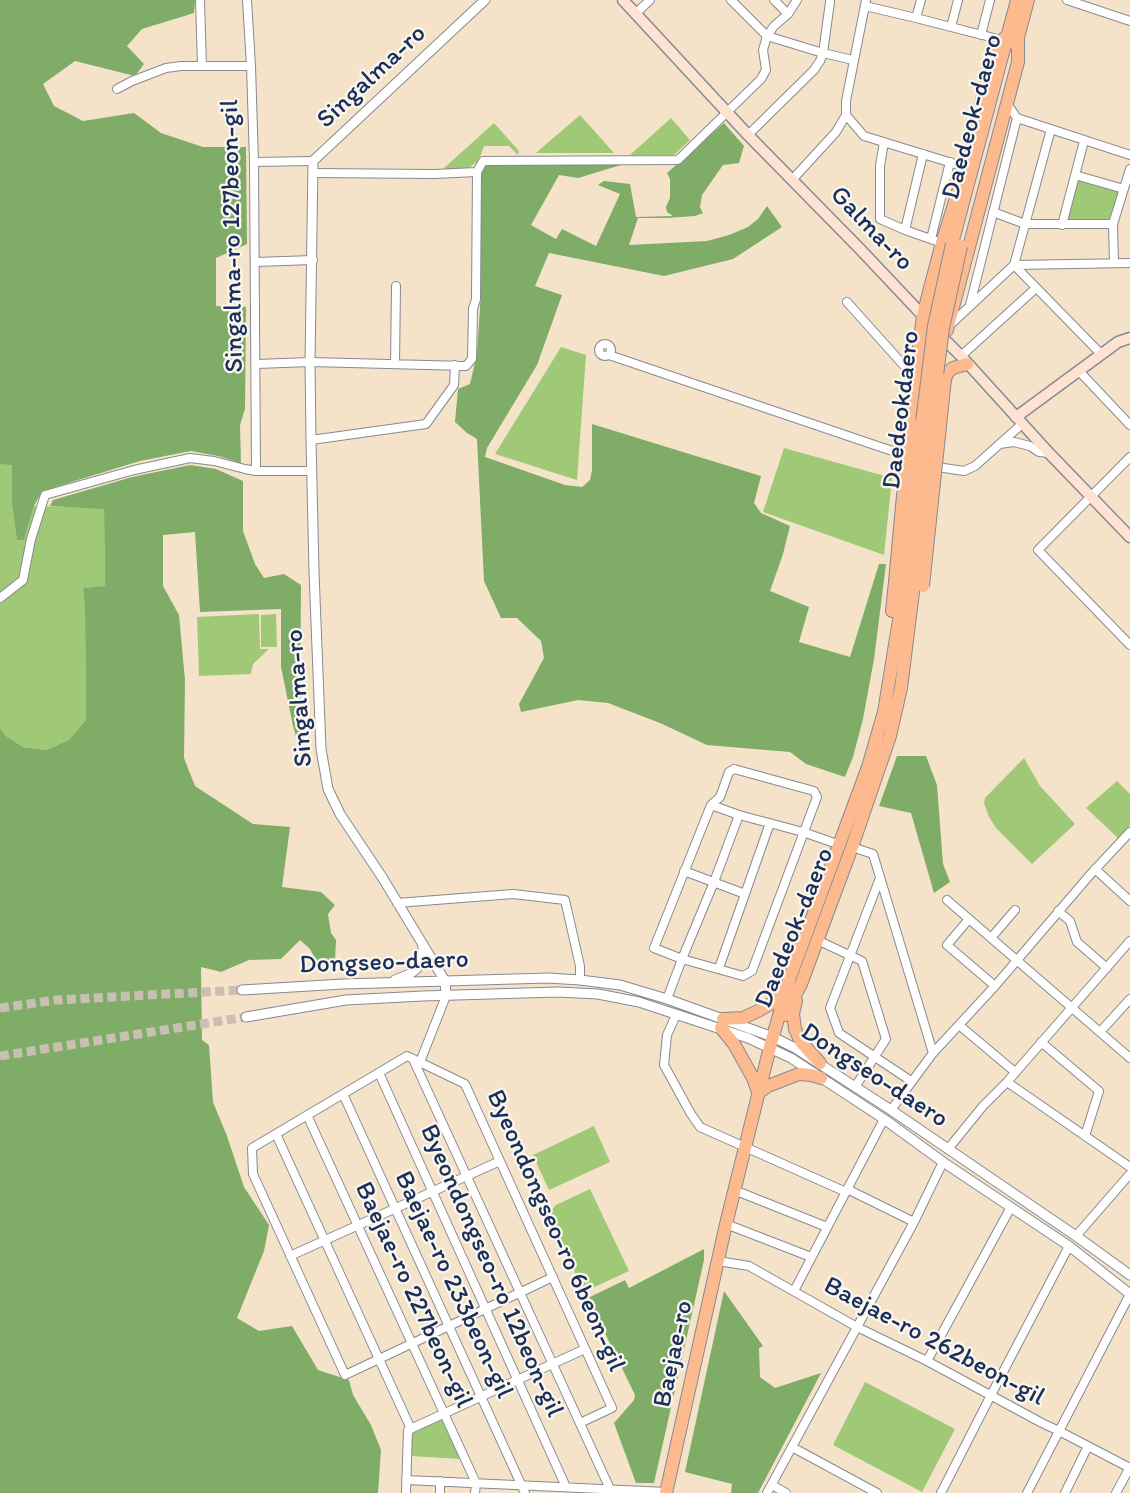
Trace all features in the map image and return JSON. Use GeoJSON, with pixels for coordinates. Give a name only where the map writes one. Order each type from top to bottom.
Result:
{"type":"FeatureCollection","features":[{"type":"Feature","properties":{"kind":"main road","name":"Galma-ro"},"geometry":{"type":"LineString","coordinates":[[622,0],[1130,537]]}},
{"type":"Feature","properties":{"kind":"main road","name":"Daedeok-daero"},"geometry":{"type":"LineString","coordinates":[[947,243],[1013,37],[1017,0]]}},
{"type":"Feature","properties":{"kind":"main road","name":"Daedeok-daero"},"geometry":{"type":"LineString","coordinates":[[947,243],[1013,37],[1028,0]]}},
{"type":"Feature","properties":{"kind":"main road"},"geometry":{"type":"LineString","coordinates":[[909,584],[910,420],[923,316],[947,243],[996,46],[1013,37],[1018,62],[944,340]]}},
{"type":"Feature","properties":{"kind":"main road"},"geometry":{"type":"LineString","coordinates":[[984,90],[987,116]]}},
{"type":"Feature","properties":{"kind":"main road","name":"Daedeokdaero"},"geometry":{"type":"LineString","coordinates":[[909,584],[942,328],[951,286],[947,243]]}},
{"type":"Feature","properties":{"kind":"main road"},"geometry":{"type":"LineString","coordinates":[[1019,420],[1101,354],[1118,342],[1130,338]]}},
{"type":"Feature","properties":{"kind":"main road"},"geometry":{"type":"LineString","coordinates":[[902,629],[891,622],[909,584],[945,379],[948,372],[964,360]]}},
{"type":"Feature","properties":{"kind":"main road","name":"Daedeok-daero"},"geometry":{"type":"LineString","coordinates":[[771,1042],[846,846],[879,770],[896,713],[905,662],[902,629],[909,584]]}},
{"type":"Feature","properties":{"kind":"main road","name":"Daedeok-daero"},"geometry":{"type":"LineString","coordinates":[[795,982],[817,940],[846,846]]}},
{"type":"Feature","properties":{"kind":"main road"},"geometry":{"type":"LineString","coordinates":[[795,982],[772,1003],[758,1011],[722,1023],[753,1078],[758,1093],[768,1086],[799,1074],[811,1074],[821,1078]]}},
{"type":"Feature","properties":{"kind":"main road"},"geometry":{"type":"LineString","coordinates":[[795,982],[793,1014],[795,1029],[801,1042],[820,1063]]}},
{"type":"Feature","properties":{"kind":"main road","name":"Baejae-ro"},"geometry":{"type":"LineString","coordinates":[[667,1492],[726,1224],[771,1042]]}},
{"type":"Feature","properties":{"kind":"street"},"geometry":{"type":"LineString","coordinates":[[200,0],[202,66]]}},
{"type":"Feature","properties":{"kind":"street","name":"Singalma-ro 127beon-gil"},"geometry":{"type":"LineString","coordinates":[[247,0],[254,162],[256,471]]}},
{"type":"Feature","properties":{"kind":"street","name":"Singalma-ro"},"geometry":{"type":"LineString","coordinates":[[445,981],[398,903],[345,824],[328,789],[321,749],[310,440],[313,173],[314,161],[485,0]]}},
{"type":"Feature","properties":{"kind":"street"},"geometry":{"type":"LineString","coordinates":[[635,14],[650,0]]}},
{"type":"Feature","properties":{"kind":"street"},"geometry":{"type":"LineString","coordinates":[[731,0],[767,36],[854,60]]}},
{"type":"Feature","properties":{"kind":"street"},"geometry":{"type":"LineString","coordinates":[[774,0],[788,14]]}},
{"type":"Feature","properties":{"kind":"street"},"geometry":{"type":"LineString","coordinates":[[256,364],[310,362],[466,366],[472,358],[473,309],[476,299],[477,172],[483,161],[678,160],[761,79],[765,70],[763,50],[767,36],[774,26],[788,14],[797,0]]}},
{"type":"Feature","properties":{"kind":"street"},"geometry":{"type":"LineString","coordinates":[[887,11],[889,0]]}},
{"type":"Feature","properties":{"kind":"street"},"geometry":{"type":"LineString","coordinates":[[916,18],[921,0]]}},
{"type":"Feature","properties":{"kind":"street"},"geometry":{"type":"LineString","coordinates":[[951,27],[958,0]]}},
{"type":"Feature","properties":{"kind":"street"},"geometry":{"type":"LineString","coordinates":[[981,35],[990,0]]}},
{"type":"Feature","properties":{"kind":"street"},"geometry":{"type":"LineString","coordinates":[[1067,0],[1130,21]]}},
{"type":"Feature","properties":{"kind":"street"},"geometry":{"type":"LineString","coordinates":[[748,135],[814,70],[820,61],[830,2]]}},
{"type":"Feature","properties":{"kind":"street"},"geometry":{"type":"LineString","coordinates":[[792,180],[836,132],[846,115],[846,101],[865,3]]}},
{"type":"Feature","properties":{"kind":"street","name":"Daedeok-daero"},"geometry":{"type":"LineString","coordinates":[[865,3],[887,11],[994,38]]}},
{"type":"Feature","properties":{"kind":"street"},"geometry":{"type":"LineString","coordinates":[[117,89],[166,68],[251,66]]}},
{"type":"Feature","properties":{"kind":"street"},"geometry":{"type":"LineString","coordinates":[[1007,104],[1017,118],[1130,155]]}},
{"type":"Feature","properties":{"kind":"street","name":"Daedeok-daero"},"geometry":{"type":"LineString","coordinates":[[846,115],[864,136],[965,166]]}},
{"type":"Feature","properties":{"kind":"street"},"geometry":{"type":"LineString","coordinates":[[970,305],[1017,118]]}},
{"type":"Feature","properties":{"kind":"street"},"geometry":{"type":"LineString","coordinates":[[952,323],[1014,265],[1051,129]]}},
{"type":"Feature","properties":{"kind":"street"},"geometry":{"type":"LineString","coordinates":[[1062,225],[1084,141]]}},
{"type":"Feature","properties":{"kind":"street"},"geometry":{"type":"LineString","coordinates":[[884,142],[880,166],[880,219],[905,230],[947,243]]}},
{"type":"Feature","properties":{"kind":"street","name":"Daedeok-daero"},"geometry":{"type":"LineString","coordinates":[[905,230],[923,154]]}},
{"type":"Feature","properties":{"kind":"street","name":"Singalma-ro"},"geometry":{"type":"LineString","coordinates":[[254,162],[314,161]]}},
{"type":"Feature","properties":{"kind":"street","name":"Daedeok-daero"},"geometry":{"type":"LineString","coordinates":[[947,243],[950,162]]}},
{"type":"Feature","properties":{"kind":"street"},"geometry":{"type":"LineString","coordinates":[[1114,263],[1113,224],[1130,169]]}},
{"type":"Feature","properties":{"kind":"street"},"geometry":{"type":"LineString","coordinates":[[313,173],[477,172]]}},
{"type":"Feature","properties":{"kind":"street"},"geometry":{"type":"LineString","coordinates":[[1075,175],[1124,189]]}},
{"type":"Feature","properties":{"kind":"street","name":"Daedeok-daero"},"geometry":{"type":"LineString","coordinates":[[993,212],[1025,224],[1113,224]]}},
{"type":"Feature","properties":{"kind":"street"},"geometry":{"type":"LineString","coordinates":[[255,262],[313,260]]}},
{"type":"Feature","properties":{"kind":"street"},"geometry":{"type":"LineString","coordinates":[[1014,265],[1130,263]]}},
{"type":"Feature","properties":{"kind":"street"},"geometry":{"type":"LineString","coordinates":[[1014,265],[1101,354]]}},
{"type":"Feature","properties":{"kind":"street"},"geometry":{"type":"LineString","coordinates":[[395,364],[396,286]]}},
{"type":"Feature","properties":{"kind":"street"},"geometry":{"type":"LineString","coordinates":[[964,360],[1036,288]]}},
{"type":"Feature","properties":{"kind":"street"},"geometry":{"type":"LineString","coordinates":[[847,302],[915,378]]}},
{"type":"Feature","properties":{"kind":"street"},"geometry":{"type":"LineString","coordinates":[[609,355],[944,468],[964,471],[975,466],[999,444],[1019,420]]}},
{"type":"Feature","properties":{"kind":"street"},"geometry":{"type":"LineString","coordinates":[[310,440],[426,424],[454,386],[455,365]]}},
{"type":"Feature","properties":{"kind":"street"},"geometry":{"type":"LineString","coordinates":[[1079,371],[1130,425]]}},
{"type":"Feature","properties":{"kind":"street"},"geometry":{"type":"LineString","coordinates":[[999,444],[1014,442],[1039,452],[1049,453]]}},
{"type":"Feature","properties":{"kind":"street"},"geometry":{"type":"LineString","coordinates":[[1129,642],[1038,550],[1130,457]]}},
{"type":"Feature","properties":{"kind":"street"},"geometry":{"type":"LineString","coordinates":[[0,598],[22,580],[31,539],[45,495],[134,470],[189,458],[214,461],[256,471],[311,471]]}},
{"type":"Feature","properties":{"kind":"street"},"geometry":{"type":"LineString","coordinates":[[734,769],[814,791],[817,797],[752,970],[742,976],[682,959],[654,948],[711,805],[720,797],[729,772],[734,769]]}},
{"type":"Feature","properties":{"kind":"street"},"geometry":{"type":"LineString","coordinates":[[711,805],[873,854],[933,1053]]}},
{"type":"Feature","properties":{"kind":"street"},"geometry":{"type":"LineString","coordinates":[[667,999],[739,815]]}},
{"type":"Feature","properties":{"kind":"street"},"geometry":{"type":"LineString","coordinates":[[719,968],[770,824]]}},
{"type":"Feature","properties":{"kind":"street"},"geometry":{"type":"LineString","coordinates":[[891,1110],[933,1053],[1130,832]]}},
{"type":"Feature","properties":{"kind":"street"},"geometry":{"type":"LineString","coordinates":[[1123,840],[1130,846]]}},
{"type":"Feature","properties":{"kind":"street"},"geometry":{"type":"LineString","coordinates":[[1095,869],[1130,901]]}},
{"type":"Feature","properties":{"kind":"street"},"geometry":{"type":"LineString","coordinates":[[684,871],[746,894]]}},
{"type":"Feature","properties":{"kind":"street"},"geometry":{"type":"LineString","coordinates":[[880,878],[830,1008],[839,1034],[911,1081]]}},
{"type":"Feature","properties":{"kind":"street"},"geometry":{"type":"LineString","coordinates":[[398,903],[513,894],[565,900],[580,966],[580,980]]}},
{"type":"Feature","properties":{"kind":"street"},"geometry":{"type":"LineString","coordinates":[[947,900],[1130,1058]]}},
{"type":"Feature","properties":{"kind":"street"},"geometry":{"type":"LineString","coordinates":[[991,938],[1015,910]]}},
{"type":"Feature","properties":{"kind":"street"},"geometry":{"type":"LineString","coordinates":[[1058,911],[1070,921],[1077,942],[1107,968]]}},
{"type":"Feature","properties":{"kind":"street"},"geometry":{"type":"LineString","coordinates":[[969,919],[947,945],[995,986]]}},
{"type":"Feature","properties":{"kind":"street"},"geometry":{"type":"LineString","coordinates":[[817,940],[862,961],[886,1039],[855,1087]]}},
{"type":"Feature","properties":{"kind":"street"},"geometry":{"type":"LineString","coordinates":[[948,1149],[983,1106],[1007,1082],[1130,941]]}},
{"type":"Feature","properties":{"kind":"street"},"geometry":{"type":"LineString","coordinates":[[390,982],[410,974],[417,968],[423,955],[423,943]]}},
{"type":"Feature","properties":{"kind":"street","name":"Dongseo-daero"},"geometry":{"type":"LineString","coordinates":[[242,990],[390,982],[548,978],[621,985],[667,999],[771,1042],[795,1048],[891,1110],[1130,1275]]}},
{"type":"Feature","properties":{"kind":"street"},"geometry":{"type":"LineString","coordinates":[[445,981],[446,996]]}},
{"type":"Feature","properties":{"kind":"street","name":"Dongseo-daero"},"geometry":{"type":"LineString","coordinates":[[246,1017],[346,1000],[558,992],[598,994],[639,1002],[676,1015],[722,1023]]}},
{"type":"Feature","properties":{"kind":"street","name":"Dongseo-daero"},"geometry":{"type":"LineString","coordinates":[[417,1061],[446,996]]}},
{"type":"Feature","properties":{"kind":"street"},"geometry":{"type":"LineString","coordinates":[[1100,1032],[1130,999]]}},
{"type":"Feature","properties":{"kind":"street"},"geometry":{"type":"LineString","coordinates":[[676,1015],[667,1035],[664,1065],[700,1127],[914,1222]]}},
{"type":"Feature","properties":{"kind":"street"},"geometry":{"type":"LineString","coordinates":[[959,1025],[1015,1072]]}},
{"type":"Feature","properties":{"kind":"street","name":"Dongseo-daero"},"geometry":{"type":"LineString","coordinates":[[771,1042],[791,1058],[884,1119],[942,1162],[1069,1246],[1130,1294]]}},
{"type":"Feature","properties":{"kind":"street"},"geometry":{"type":"LineString","coordinates":[[1041,1042],[1099,1091],[1084,1136]]}},
{"type":"Feature","properties":{"kind":"street"},"geometry":{"type":"LineString","coordinates":[[553,1277],[520,1293],[449,1326],[412,1344],[379,1359],[345,1376],[253,1174],[252,1148],[407,1056],[417,1061],[467,1176],[520,1293],[552,1364],[610,1489]]}},
{"type":"Feature","properties":{"kind":"street","name":"Byeondongseo-ro 6beon-gil"},"geometry":{"type":"LineString","coordinates":[[417,1061],[465,1084],[612,1408],[580,1423]]}},
{"type":"Feature","properties":{"kind":"street","name":"Byeondongseo-ro 12beon-gil"},"geometry":{"type":"LineString","coordinates":[[378,1073],[566,1487]]}},
{"type":"Feature","properties":{"kind":"street"},"geometry":{"type":"LineString","coordinates":[[1007,1082],[1130,1167]]}},
{"type":"Feature","properties":{"kind":"street","name":"Baejae-ro 233beon-gil"},"geometry":{"type":"LineString","coordinates":[[343,1094],[524,1489]]}},
{"type":"Feature","properties":{"kind":"street","name":"Baejae-ro 227beon-gil"},"geometry":{"type":"LineString","coordinates":[[308,1115],[476,1483]]}},
{"type":"Feature","properties":{"kind":"street"},"geometry":{"type":"LineString","coordinates":[[794,1291],[884,1119]]}},
{"type":"Feature","properties":{"kind":"street"},"geometry":{"type":"LineString","coordinates":[[276,1134],[411,1429]]}},
{"type":"Feature","properties":{"kind":"street"},"geometry":{"type":"LineString","coordinates":[[290,1256],[500,1161]]}},
{"type":"Feature","properties":{"kind":"street"},"geometry":{"type":"LineString","coordinates":[[767,1493],[914,1222],[942,1162]]}},
{"type":"Feature","properties":{"kind":"street"},"geometry":{"type":"LineString","coordinates":[[1076,1236],[1130,1174]]}},
{"type":"Feature","properties":{"kind":"street"},"geometry":{"type":"LineString","coordinates":[[734,1190],[827,1227]]}},
{"type":"Feature","properties":{"kind":"street"},"geometry":{"type":"LineString","coordinates":[[927,1361],[1011,1207]]}},
{"type":"Feature","properties":{"kind":"street"},"geometry":{"type":"LineString","coordinates":[[726,1224],[811,1257]]}},
{"type":"Feature","properties":{"kind":"street"},"geometry":{"type":"LineString","coordinates":[[941,1493],[1069,1246]]}},
{"type":"Feature","properties":{"kind":"street","name":"Baejae-ro 262beon-gil"},"geometry":{"type":"LineString","coordinates":[[718,1261],[749,1266],[857,1327],[1130,1467]]}},
{"type":"Feature","properties":{"kind":"street"},"geometry":{"type":"LineString","coordinates":[[1027,1493],[1130,1294]]}},
{"type":"Feature","properties":{"kind":"street"},"geometry":{"type":"LineString","coordinates":[[406,1493],[408,1430],[585,1349]]}},
{"type":"Feature","properties":{"kind":"street"},"geometry":{"type":"LineString","coordinates":[[1065,1493],[1088,1446]]}},
{"type":"Feature","properties":{"kind":"street"},"geometry":{"type":"LineString","coordinates":[[792,1447],[862,1489],[877,1493]]}},
{"type":"Feature","properties":{"kind":"street"},"geometry":{"type":"LineString","coordinates":[[1116,1493],[1130,1467]]}},
{"type":"Feature","properties":{"kind":"street"},"geometry":{"type":"LineString","coordinates":[[406,1480],[476,1483],[509,1489],[566,1487],[667,1492]]}},
{"type":"Feature","properties":{"kind":"street"},"geometry":{"type":"LineString","coordinates":[[440,1481],[440,1493]]}},
{"type":"Feature","properties":{"kind":"street"},"geometry":{"type":"LineString","coordinates":[[475,1493],[476,1483]]}},
{"type":"Feature","properties":{"kind":"street"},"geometry":{"type":"LineString","coordinates":[[772,1485],[786,1493]]}},
{"type":"Feature","properties":{"kind":"green space"},"geometry":{"type":"Polygon","coordinates":[[[0,0],[195,0],[194,13],[142,29],[127,46],[144,64],[135,76],[75,61],[43,84],[54,106],[83,121],[134,113],[161,133],[203,147],[246,147],[247,244],[216,258],[216,306],[246,307],[245,409],[240,425],[241,463],[191,451],[140,461],[42,491],[34,506],[24,540],[17,540],[12,505],[12,465],[0,464],[0,0]]]}},
{"type":"Feature","properties":{"kind":"green space"},"geometry":{"type":"Polygon","coordinates":[[[580,115],[614,153],[536,153],[580,115]]]}},
{"type":"Feature","properties":{"kind":"green space"},"geometry":{"type":"Polygon","coordinates":[[[671,118],[690,140],[674,155],[630,155],[671,118]]]}},
{"type":"Feature","properties":{"kind":"green space"},"geometry":{"type":"Polygon","coordinates":[[[494,123],[519,151],[518,155],[509,146],[484,146],[479,160],[466,170],[443,169],[494,123]]]}},
{"type":"Feature","properties":{"kind":"green space"},"geometry":{"type":"Polygon","coordinates":[[[724,123],[744,146],[739,163],[723,165],[702,195],[700,207],[703,213],[695,216],[638,218],[629,245],[707,241],[729,235],[748,227],[758,219],[767,206],[782,227],[733,259],[664,276],[549,253],[535,286],[562,295],[537,365],[487,448],[485,457],[565,485],[582,487],[590,480],[592,470],[592,424],[761,476],[754,503],[761,513],[790,526],[770,591],[809,607],[799,642],[850,657],[879,564],[886,564],[874,659],[863,719],[845,777],[806,764],[790,752],[707,745],[660,723],[608,703],[578,700],[521,712],[519,704],[544,658],[541,641],[517,618],[501,618],[484,581],[477,439],[455,422],[458,389],[470,384],[477,354],[481,292],[481,172],[487,165],[621,165],[578,178],[559,175],[531,225],[556,239],[562,229],[596,246],[620,194],[598,185],[604,181],[630,184],[636,217],[673,216],[667,212],[666,207],[670,198],[670,179],[667,173],[724,123]]]}},
{"type":"Feature","properties":{"kind":"green space"},"geometry":{"type":"Polygon","coordinates":[[[1077,179],[1120,191],[1112,220],[1065,220],[1077,179]]]}},
{"type":"Feature","properties":{"kind":"green space"},"geometry":{"type":"Polygon","coordinates":[[[561,347],[586,355],[577,480],[495,454],[561,347]]]}},
{"type":"Feature","properties":{"kind":"green space"},"geometry":{"type":"Polygon","coordinates":[[[784,448],[892,478],[884,555],[763,512],[784,448]]]}},
{"type":"Feature","properties":{"kind":"green space"},"geometry":{"type":"Polygon","coordinates":[[[0,464],[12,464],[12,505],[17,540],[24,540],[34,506],[104,508],[105,587],[83,588],[86,720],[69,740],[46,750],[23,747],[6,736],[0,728],[0,464]]]}},
{"type":"Feature","properties":{"kind":"green space"},"geometry":{"type":"Polygon","coordinates":[[[190,465],[216,469],[243,481],[243,531],[255,564],[264,578],[284,574],[301,585],[302,756],[293,726],[281,667],[281,609],[200,612],[195,532],[163,535],[163,586],[179,615],[185,680],[184,758],[195,786],[253,824],[290,827],[282,887],[321,892],[335,905],[328,914],[331,933],[336,940],[335,962],[318,964],[310,949],[300,940],[281,959],[249,960],[221,972],[201,967],[202,1040],[209,1045],[213,1102],[244,1187],[269,1225],[264,1251],[237,1318],[259,1331],[292,1326],[318,1370],[349,1380],[353,1395],[371,1425],[381,1450],[378,1493],[0,1493],[0,728],[6,736],[23,747],[46,750],[69,740],[86,720],[83,588],[105,586],[104,509],[50,506],[53,500],[132,477],[190,465]]]}},
{"type":"Feature","properties":{"kind":"green space"},"geometry":{"type":"Polygon","coordinates":[[[259,614],[260,649],[269,649],[253,664],[251,674],[199,676],[197,617],[259,614]]]}},
{"type":"Feature","properties":{"kind":"green space"},"geometry":{"type":"Polygon","coordinates":[[[276,614],[277,647],[261,647],[261,615],[276,614]]]}},
{"type":"Feature","properties":{"kind":"green space"},"geometry":{"type":"Polygon","coordinates":[[[897,756],[926,756],[937,785],[943,864],[950,882],[934,893],[911,813],[879,806],[897,756]]]}},
{"type":"Feature","properties":{"kind":"green space"},"geometry":{"type":"Polygon","coordinates":[[[1024,758],[1040,786],[1075,824],[1032,864],[996,828],[984,803],[985,798],[1024,758]]]}},
{"type":"Feature","properties":{"kind":"green space"},"geometry":{"type":"Polygon","coordinates":[[[1117,781],[1130,794],[1130,826],[1118,838],[1086,808],[1117,781]]]}},
{"type":"Feature","properties":{"kind":"green space"},"geometry":{"type":"Polygon","coordinates":[[[594,1126],[610,1162],[549,1190],[533,1155],[594,1126]]]}},
{"type":"Feature","properties":{"kind":"green space"},"geometry":{"type":"Polygon","coordinates":[[[590,1189],[629,1271],[584,1292],[548,1214],[556,1205],[590,1189]]]}},
{"type":"Feature","properties":{"kind":"green space"},"geometry":{"type":"Polygon","coordinates":[[[704,1249],[704,1260],[654,1483],[636,1483],[614,1423],[634,1400],[635,1395],[588,1298],[625,1280],[629,1288],[704,1249]]]}},
{"type":"Feature","properties":{"kind":"green space"},"geometry":{"type":"Polygon","coordinates":[[[724,1291],[763,1346],[759,1348],[760,1377],[775,1388],[821,1373],[758,1493],[731,1493],[732,1484],[685,1472],[724,1291]]]}},
{"type":"Feature","properties":{"kind":"green space"},"geometry":{"type":"Polygon","coordinates":[[[865,1382],[955,1429],[922,1492],[833,1445],[865,1382]]]}},
{"type":"Feature","properties":{"kind":"green space"},"geometry":{"type":"Polygon","coordinates":[[[442,1418],[461,1459],[410,1456],[411,1432],[442,1418]]]}},
{"type":"Feature","properties":{"kind":"tunnel"},"geometry":{"type":"LineString","coordinates":[[0,1008],[56,1000],[242,990]]}},
{"type":"Feature","properties":{"kind":"tunnel"},"geometry":{"type":"LineString","coordinates":[[0,1056],[246,1017]]}}]}
